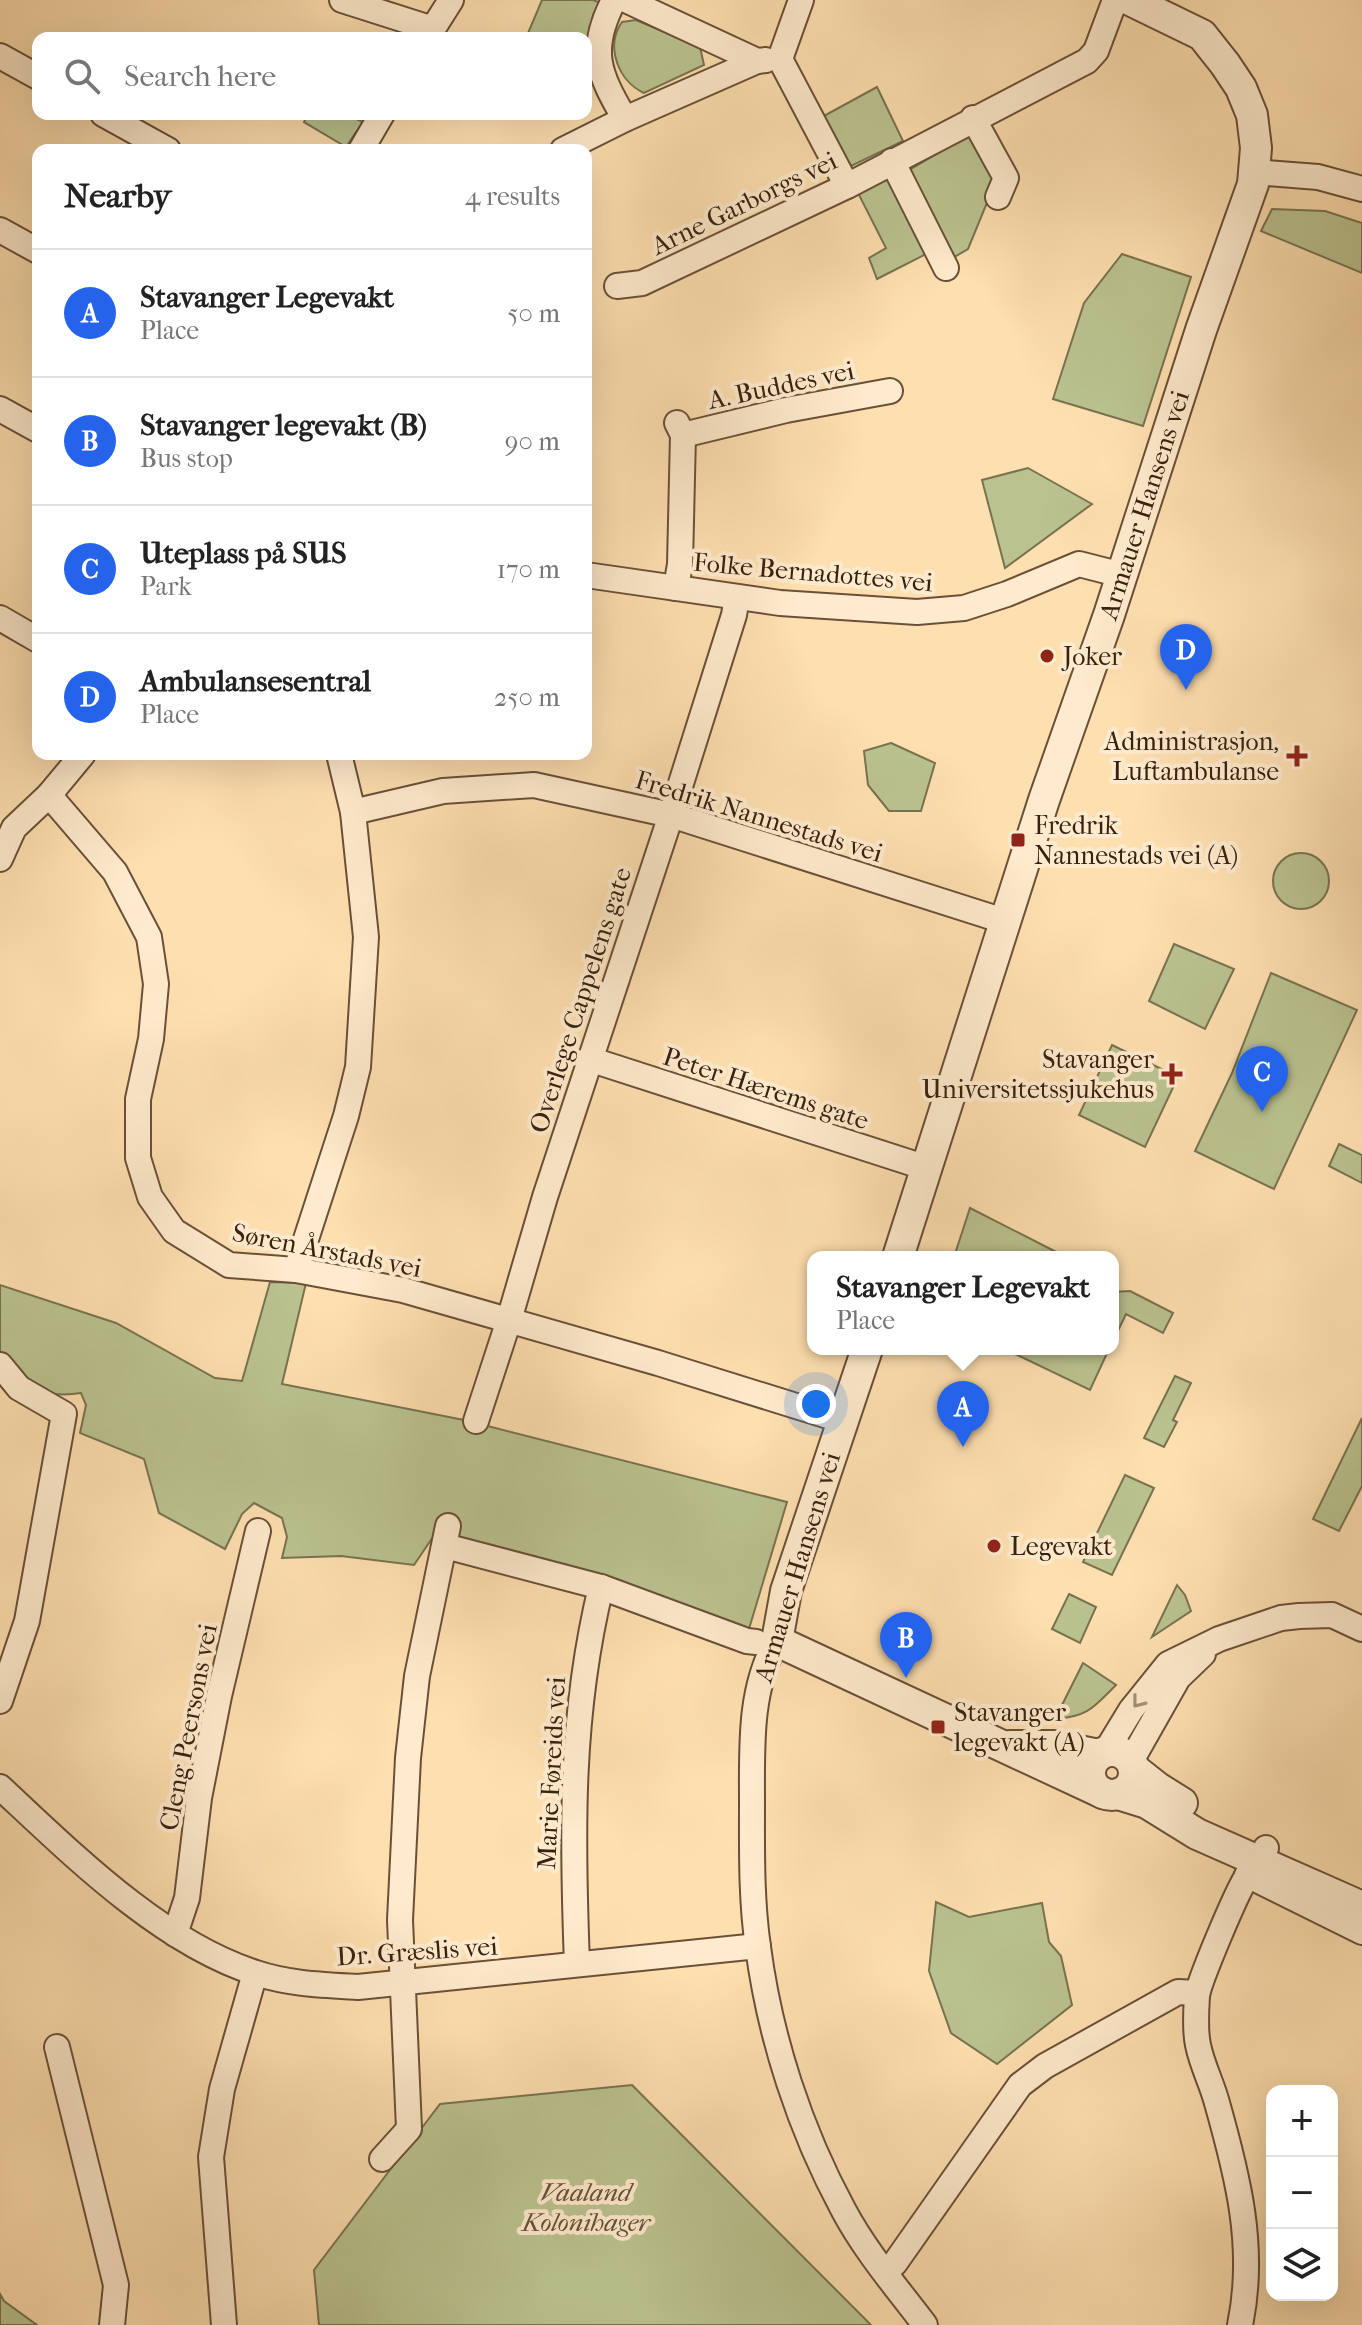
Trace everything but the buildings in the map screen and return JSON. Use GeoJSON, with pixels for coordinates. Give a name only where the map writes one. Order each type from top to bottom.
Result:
{"type":"FeatureCollection","features":[{"type":"Feature","properties":{"kind":"street"},"geometry":{"type":"LineString","coordinates":[[342,0],[425,32]]}},
{"type":"Feature","properties":{"kind":"street"},"geometry":{"type":"LineString","coordinates":[[431,32],[451,0]]}},
{"type":"Feature","properties":{"kind":"street"},"geometry":{"type":"LineString","coordinates":[[614,0],[598,39],[598,64],[606,86],[625,119]]}},
{"type":"Feature","properties":{"kind":"street"},"geometry":{"type":"LineString","coordinates":[[626,0],[769,60],[847,186]]}},
{"type":"Feature","properties":{"kind":"street"},"geometry":{"type":"LineString","coordinates":[[575,144],[625,119],[769,60],[801,0]]}},
{"type":"Feature","properties":{"kind":"street","name":"Arne Garborgs vei"},"geometry":{"type":"LineString","coordinates":[[617,286],[642,283],[847,186],[1087,61],[1096,51],[1115,0]]}},
{"type":"Feature","properties":{"kind":"street","name":"Armauer Hansens vei"},"geometry":{"type":"LineString","coordinates":[[900,1251],[1004,921],[1206,318],[1250,196],[1256,148],[1252,115],[1241,88],[1202,35],[1130,0]]}},
{"type":"Feature","properties":{"kind":"street"},"geometry":{"type":"LineString","coordinates":[[0,56],[32,74]]}},
{"type":"Feature","properties":{"kind":"street"},"geometry":{"type":"LineString","coordinates":[[973,118],[1006,178],[998,197]]}},
{"type":"Feature","properties":{"kind":"street"},"geometry":{"type":"LineString","coordinates":[[114,120],[157,144]]}},
{"type":"Feature","properties":{"kind":"street"},"geometry":{"type":"LineString","coordinates":[[364,144],[378,120]]}},
{"type":"Feature","properties":{"kind":"street"},"geometry":{"type":"LineString","coordinates":[[892,161],[946,268]]}},
{"type":"Feature","properties":{"kind":"street"},"geometry":{"type":"LineString","coordinates":[[1254,172],[1318,177],[1362,189]]}},
{"type":"Feature","properties":{"kind":"street"},"geometry":{"type":"LineString","coordinates":[[0,230],[32,248]]}},
{"type":"Feature","properties":{"kind":"street","name":"A. Buddes vei"},"geometry":{"type":"LineString","coordinates":[[676,588],[680,564],[680,428],[890,391]]}},
{"type":"Feature","properties":{"kind":"street"},"geometry":{"type":"LineString","coordinates":[[0,409],[32,427]]}},
{"type":"Feature","properties":{"kind":"street","name":"Folke Bernadottes vei"},"geometry":{"type":"LineString","coordinates":[[592,576],[737,597],[877,611],[939,612],[964,608],[1007,594],[1079,564],[1122,575]]}},
{"type":"Feature","properties":{"kind":"street","name":"Overlege Cappelens gate"},"geometry":{"type":"LineString","coordinates":[[476,1421],[589,1059],[671,815],[737,597]]}},
{"type":"Feature","properties":{"kind":"street"},"geometry":{"type":"LineString","coordinates":[[0,618],[32,637]]}},
{"type":"Feature","properties":{"kind":"street"},"geometry":{"type":"LineString","coordinates":[[0,859],[7,823],[49,795],[78,760]]}},
{"type":"Feature","properties":{"kind":"street"},"geometry":{"type":"LineString","coordinates":[[296,1270],[346,1116],[358,1067],[366,937],[353,812],[340,760]]}},
{"type":"Feature","properties":{"kind":"street","name":"Fredrik Nannestads vei"},"geometry":{"type":"LineString","coordinates":[[353,812],[443,791],[534,785],[671,815],[1004,921]]}},
{"type":"Feature","properties":{"kind":"street","name":"Søren Årstads vei"},"geometry":{"type":"LineString","coordinates":[[49,795],[115,872],[149,937],[156,984],[151,1039],[138,1099],[138,1158],[150,1197],[174,1231],[229,1265],[296,1270],[403,1290],[844,1421]]}},
{"type":"Feature","properties":{"kind":"street","name":"Peter Hærems gate"},"geometry":{"type":"LineString","coordinates":[[589,1059],[927,1168]]}},
{"type":"Feature","properties":{"kind":"street","name":"Armauer Hansens vei"},"geometry":{"type":"LineString","coordinates":[[865,1355],[766,1642],[752,1766],[752,1871],[758,1946],[773,2035],[804,2121],[824,2172],[846,2214],[925,2325]]}},
{"type":"Feature","properties":{"kind":"street"},"geometry":{"type":"LineString","coordinates":[[0,1365],[19,1388],[64,1414],[27,1621],[0,1701]]}},
{"type":"Feature","properties":{"kind":"street","name":"Cleng Peersons vei"},"geometry":{"type":"LineString","coordinates":[[175,1934],[187,1898],[199,1798],[219,1696],[258,1531]]}},
{"type":"Feature","properties":{"kind":"street"},"geometry":{"type":"LineString","coordinates":[[382,2159],[409,2129],[400,1920],[408,1758],[417,1676],[446,1536],[601,1587],[747,1641],[766,1642],[1004,1746],[1054,1746],[1115,1771],[1170,1795],[1258,1862],[1362,1932]]}},
{"type":"Feature","properties":{"kind":"street","name":"Marie Føreids vei"},"geometry":{"type":"LineString","coordinates":[[577,1964],[573,1857],[577,1720],[591,1627],[601,1587]]}},
{"type":"Feature","properties":{"kind":"street"},"geometry":{"type":"LineString","coordinates":[[1115,1771],[1131,1710],[1168,1664],[1219,1639],[1281,1618],[1332,1615],[1362,1629]]}},
{"type":"Feature","properties":{"kind":"street","name":"Dr. Græslis vei"},"geometry":{"type":"LineString","coordinates":[[0,1787],[89,1868],[175,1934],[216,1957],[255,1973],[303,1984],[358,1987],[758,1946]]}},
{"type":"Feature","properties":{"kind":"street"},"geometry":{"type":"LineString","coordinates":[[1258,1862],[1362,1885]]}},
{"type":"Feature","properties":{"kind":"street"},"geometry":{"type":"LineString","coordinates":[[1258,1862],[1362,1907]]}},
{"type":"Feature","properties":{"kind":"street"},"geometry":{"type":"LineString","coordinates":[[1240,2325],[1246,2296],[1248,2256],[1245,2217],[1220,2113],[1198,2044],[1197,1993],[1258,1862]]}},
{"type":"Feature","properties":{"kind":"street"},"geometry":{"type":"LineString","coordinates":[[224,2325],[211,2157],[222,2089],[255,1973]]}},
{"type":"Feature","properties":{"kind":"street"},"geometry":{"type":"LineString","coordinates":[[885,2272],[895,2263],[1020,2085],[1045,2066],[1178,1992],[1197,1993]]}},
{"type":"Feature","properties":{"kind":"street"},"geometry":{"type":"LineString","coordinates":[[57,2047],[116,2285],[112,2325]]}},
{"type":"Feature","properties":{"kind":"green space"},"geometry":{"type":"Polygon","coordinates":[[[542,0],[593,0],[601,3],[592,45],[592,32],[529,32],[542,0]]]}},
{"type":"Feature","properties":{"kind":"green space"},"geometry":{"type":"Polygon","coordinates":[[[636,20],[700,47],[704,65],[644,93],[621,72],[615,52],[617,31],[622,22],[636,20]]]}},
{"type":"Feature","properties":{"kind":"green space"},"geometry":{"type":"Polygon","coordinates":[[[877,87],[903,141],[849,167],[822,117],[877,87]]]}},
{"type":"Feature","properties":{"kind":"green space"},"geometry":{"type":"Polygon","coordinates":[[[304,122],[363,122],[348,144],[341,144],[304,122]]]}},
{"type":"Feature","properties":{"kind":"green space"},"geometry":{"type":"Polygon","coordinates":[[[975,131],[998,176],[968,249],[951,259],[906,172],[975,131]]]}},
{"type":"Feature","properties":{"kind":"green space"},"geometry":{"type":"Polygon","coordinates":[[[890,177],[928,253],[877,279],[869,258],[886,248],[857,191],[890,177]]]}},
{"type":"Feature","properties":{"kind":"green space"},"geometry":{"type":"Polygon","coordinates":[[[1272,209],[1325,211],[1362,223],[1362,273],[1261,231],[1272,209]]]}},
{"type":"Feature","properties":{"kind":"green space"},"geometry":{"type":"Polygon","coordinates":[[[1122,254],[1191,277],[1143,426],[1053,399],[1084,303],[1122,254]]]}},
{"type":"Feature","properties":{"kind":"green space"},"geometry":{"type":"Polygon","coordinates":[[[1028,468],[1092,504],[1005,568],[982,480],[1028,468]]]}},
{"type":"Feature","properties":{"kind":"green space"},"geometry":{"type":"Polygon","coordinates":[[[891,743],[935,763],[921,811],[889,811],[868,785],[864,751],[891,743]]]}},
{"type":"Feature","properties":{"kind":"green space"},"geometry":{"type":"Polygon","coordinates":[[[1301,853],[1321,861],[1329,881],[1321,901],[1301,909],[1281,901],[1273,881],[1281,861],[1301,853]]]}},
{"type":"Feature","properties":{"kind":"green space"},"geometry":{"type":"Polygon","coordinates":[[[1174,944],[1234,969],[1205,1029],[1149,1001],[1174,944]]]}},
{"type":"Feature","properties":{"kind":"green space"},"geometry":{"type":"Polygon","coordinates":[[[1271,973],[1357,1010],[1274,1189],[1195,1151],[1232,1073],[1271,973]]]}},
{"type":"Feature","properties":{"kind":"green space"},"geometry":{"type":"Polygon","coordinates":[[[1112,1045],[1178,1077],[1145,1147],[1079,1115],[1112,1045]]]}},
{"type":"Feature","properties":{"kind":"green space"},"geometry":{"type":"Polygon","coordinates":[[[1339,1144],[1362,1155],[1362,1183],[1329,1166],[1339,1144]]]}},
{"type":"Feature","properties":{"kind":"green space"},"geometry":{"type":"Polygon","coordinates":[[[970,1208],[1054,1251],[956,1251],[970,1208]]]}},
{"type":"Feature","properties":{"kind":"green space"},"geometry":{"type":"Polygon","coordinates":[[[270,1282],[306,1283],[282,1384],[464,1420],[787,1502],[749,1629],[606,1578],[433,1537],[414,1565],[341,1556],[282,1558],[287,1537],[282,1518],[254,1503],[242,1514],[225,1549],[159,1513],[144,1459],[80,1433],[86,1405],[81,1393],[54,1394],[35,1387],[0,1354],[0,1285],[116,1323],[215,1378],[242,1381],[270,1282]]]}},
{"type":"Feature","properties":{"kind":"green space"},"geometry":{"type":"Polygon","coordinates":[[[1130,1291],[1173,1313],[1163,1333],[1126,1314],[1119,1329],[1119,1292],[1130,1291]]]}},
{"type":"Feature","properties":{"kind":"green space"},"geometry":{"type":"Polygon","coordinates":[[[1017,1355],[1106,1355],[1090,1390],[1017,1355]]]}},
{"type":"Feature","properties":{"kind":"green space"},"geometry":{"type":"Polygon","coordinates":[[[1175,1376],[1191,1383],[1164,1447],[1144,1438],[1175,1376]]]}},
{"type":"Feature","properties":{"kind":"green space"},"geometry":{"type":"Polygon","coordinates":[[[1362,1418],[1362,1486],[1339,1531],[1313,1519],[1362,1418]]]}},
{"type":"Feature","properties":{"kind":"green space"},"geometry":{"type":"Polygon","coordinates":[[[1125,1475],[1154,1488],[1112,1575],[1083,1562],[1125,1475]]]}},
{"type":"Feature","properties":{"kind":"green space"},"geometry":{"type":"Polygon","coordinates":[[[1177,1585],[1191,1611],[1152,1637],[1177,1585]]]}},
{"type":"Feature","properties":{"kind":"green space"},"geometry":{"type":"Polygon","coordinates":[[[1069,1594],[1096,1607],[1080,1643],[1052,1629],[1069,1594]]]}},
{"type":"Feature","properties":{"kind":"green space"},"geometry":{"type":"Polygon","coordinates":[[[1083,1663],[1116,1685],[1090,1710],[1055,1719],[1083,1663]]]}},
{"type":"Feature","properties":{"kind":"green space"},"geometry":{"type":"Polygon","coordinates":[[[936,1902],[969,1917],[1042,1903],[1049,1942],[1061,1956],[1072,2005],[997,2064],[951,2033],[929,1971],[936,1902]]]}},
{"type":"Feature","properties":{"kind":"green space","name":"Vaaland Kolonihager"},"geometry":{"type":"Polygon","coordinates":[[[632,2085],[871,2325],[319,2325],[314,2270],[440,2104],[632,2085]]]}},
{"type":"Feature","properties":{"kind":"green space"},"geometry":{"type":"Polygon","coordinates":[[[0,2294],[4,2301],[37,2325],[0,2325],[0,2294]]]}},
{"type":"Feature","properties":{"kind":"place","name":"Joker"},"geometry":{"type":"Point","coordinates":[1047,656]}},
{"type":"Feature","properties":{"kind":"place","name":"Ambulansesentral"},"geometry":{"type":"Point","coordinates":[1186,690]}},
{"type":"Feature","properties":{"kind":"place","name":"Administrasjon, Luftambulanse"},"geometry":{"type":"Point","coordinates":[1297,756]}},
{"type":"Feature","properties":{"kind":"place","name":"Fredrik Nannestads vei (A)"},"geometry":{"type":"Point","coordinates":[1018,840]}},
{"type":"Feature","properties":{"kind":"place","name":"Stavanger Universitetssjukehus"},"geometry":{"type":"Point","coordinates":[1172,1074]}},
{"type":"Feature","properties":{"kind":"place","name":"Uteplass på SUS"},"geometry":{"type":"Point","coordinates":[1262,1112]}},
{"type":"Feature","properties":{"kind":"place","name":"Stavanger Legevakt"},"geometry":{"type":"Point","coordinates":[963,1447]}},
{"type":"Feature","properties":{"kind":"place","name":"Legevakt"},"geometry":{"type":"Point","coordinates":[994,1546]}},
{"type":"Feature","properties":{"kind":"place","name":"Stavanger legevakt (B)"},"geometry":{"type":"Point","coordinates":[906,1678]}},
{"type":"Feature","properties":{"kind":"place","name":"Stavanger legevakt (A)"},"geometry":{"type":"Point","coordinates":[938,1727]}}]}
